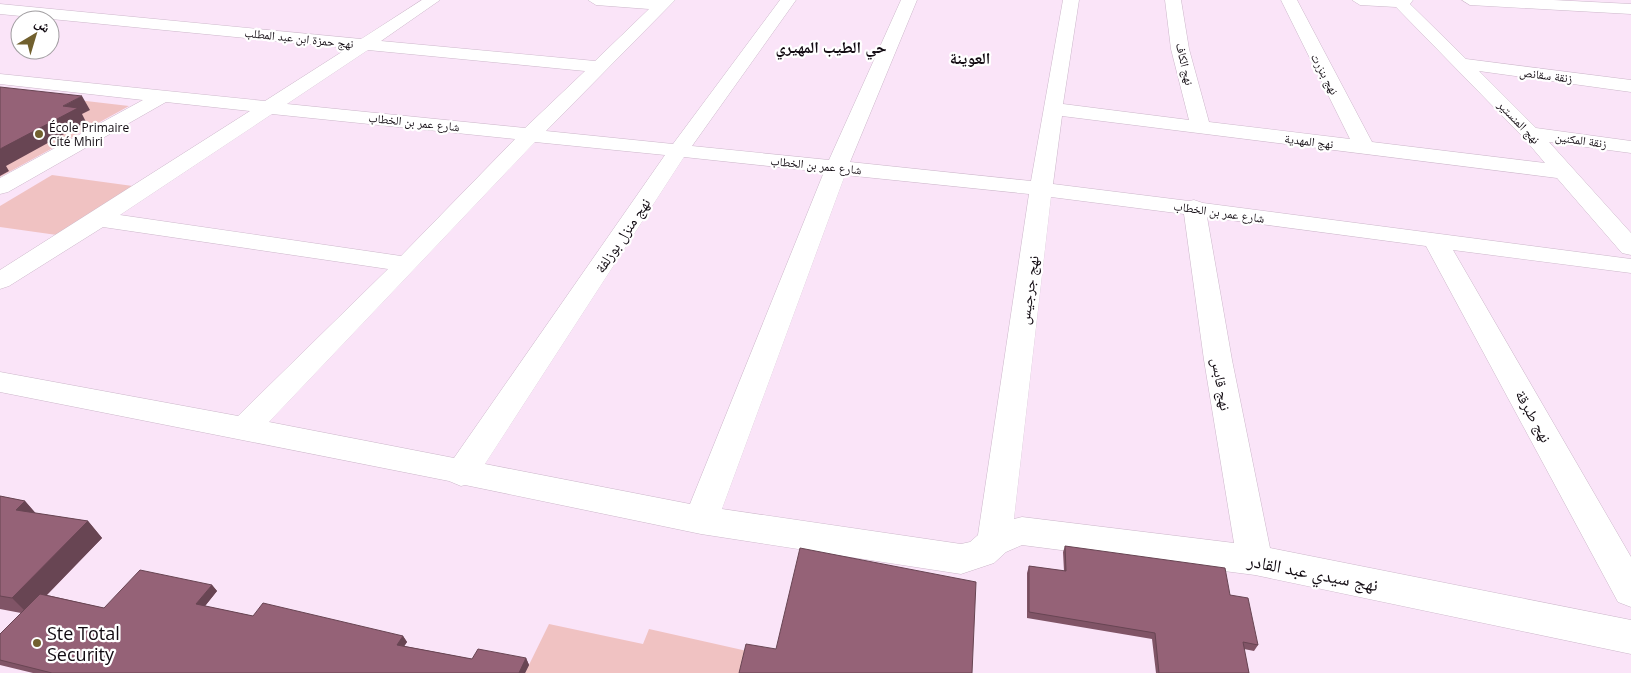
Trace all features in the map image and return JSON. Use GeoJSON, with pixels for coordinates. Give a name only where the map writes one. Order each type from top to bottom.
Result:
{"type":"FeatureCollection","features":[{"type":"Feature","properties":{"kind":"street"},"geometry":{"type":"LineString","coordinates":[[0,281],[99,219],[432,0]]}},
{"type":"Feature","properties":{"kind":"street"},"geometry":{"type":"LineString","coordinates":[[596,0],[664,3]]}},
{"type":"Feature","properties":{"kind":"street","name":"نهج منزل بوزلفة"},"geometry":{"type":"LineString","coordinates":[[461,474],[678,152],[788,0]]}},
{"type":"Feature","properties":{"kind":"street"},"geometry":{"type":"LineString","coordinates":[[701,520],[837,167],[909,0]]}},
{"type":"Feature","properties":{"kind":"street","name":"نهج جرجيس"},"geometry":{"type":"LineString","coordinates":[[994,542],[1053,108],[1071,0]]}},
{"type":"Feature","properties":{"kind":"street","name":"نهج الكاف"},"geometry":{"type":"LineString","coordinates":[[1173,0],[1180,49],[1201,128]]}},
{"type":"Feature","properties":{"kind":"street","name":"نهج بنزرت"},"geometry":{"type":"LineString","coordinates":[[1289,0],[1364,147]]}},
{"type":"Feature","properties":{"kind":"street"},"geometry":{"type":"LineString","coordinates":[[1360,0],[1402,2]]}},
{"type":"Feature","properties":{"kind":"street"},"geometry":{"type":"LineString","coordinates":[[1470,0],[1628,11]]}},
{"type":"Feature","properties":{"kind":"street","name":"نهج المنستير"},"geometry":{"type":"LineString","coordinates":[[1402,2],[1530,133],[1631,248]]}},
{"type":"Feature","properties":{"kind":"street"},"geometry":{"type":"LineString","coordinates":[[244,428],[407,264],[531,134],[664,3]]}},
{"type":"Feature","properties":{"kind":"street","name":"نهج حمزة ابن عبد المطلب"},"geometry":{"type":"LineString","coordinates":[[0,9],[598,67]]}},
{"type":"Feature","properties":{"kind":"street","name":"زنقة سقانص"},"geometry":{"type":"LineString","coordinates":[[1462,64],[1631,86]]}},
{"type":"Feature","properties":{"kind":"street","name":"شارع عمر بن الخطاب"},"geometry":{"type":"LineString","coordinates":[[0,79],[1042,189],[1631,266]]}},
{"type":"Feature","properties":{"kind":"street"},"geometry":{"type":"LineString","coordinates":[[0,187],[163,96]]}},
{"type":"Feature","properties":{"kind":"street","name":"نهج المهدية"},"geometry":{"type":"LineString","coordinates":[[1053,108],[1564,172]]}},
{"type":"Feature","properties":{"kind":"street","name":"زنقة المكنين"},"geometry":{"type":"LineString","coordinates":[[1530,133],[1631,147]]}},
{"type":"Feature","properties":{"kind":"street","name":"نهج قابس"},"geometry":{"type":"LineString","coordinates":[[1194,208],[1218,360],[1255,560]]}},
{"type":"Feature","properties":{"kind":"street"},"geometry":{"type":"LineString","coordinates":[[99,219],[407,264]]}},
{"type":"Feature","properties":{"kind":"street","name":"نهج طبرقة"},"geometry":{"type":"LineString","coordinates":[[1436,242],[1631,591]]}},
{"type":"Feature","properties":{"kind":"street"},"geometry":{"type":"LineString","coordinates":[[0,382],[244,428],[461,474],[701,520],[961,559],[982,553],[994,542]]}},
{"type":"Feature","properties":{"kind":"street","name":"نهج سيدي عبد القادر"},"geometry":{"type":"LineString","coordinates":[[994,542],[1008,534],[1022,531],[1255,560],[1631,637]]}},
{"type":"Feature","properties":{"kind":"shaded area","name":"École Primaire Cité Mhiri"},"geometry":{"type":"Polygon","coordinates":[[[0,91],[129,106],[0,177],[0,91]]]}},
{"type":"Feature","properties":{"kind":"shaded area"},"geometry":{"type":"Polygon","coordinates":[[[52,175],[140,187],[64,236],[0,227],[0,206],[52,175]]]}},
{"type":"Feature","properties":{"kind":"shaded area"},"geometry":{"type":"Polygon","coordinates":[[[549,624],[643,644],[649,629],[747,651],[741,673],[525,673],[549,624]]]}},
{"type":"Feature","properties":{"kind":"building"},"geometry":{"type":"Polygon","coordinates":[[[0,87],[82,96],[63,106],[78,108],[0,149],[0,87]]]}},
{"type":"Feature","properties":{"kind":"building"},"geometry":{"type":"Polygon","coordinates":[[[0,496],[25,501],[16,510],[88,521],[12,598],[0,596],[0,496]]]}},
{"type":"Feature","properties":{"kind":"building"},"geometry":{"type":"Polygon","coordinates":[[[1065,546],[1225,568],[1230,595],[1248,598],[1258,645],[1243,642],[1249,673],[1159,673],[1155,633],[1029,612],[1029,566],[1066,571],[1065,546]]]}},
{"type":"Feature","properties":{"kind":"building"},"geometry":{"type":"Polygon","coordinates":[[[800,548],[976,582],[972,673],[739,673],[746,644],[776,649],[800,548]]]}},
{"type":"Feature","properties":{"kind":"building"},"geometry":{"type":"Polygon","coordinates":[[[140,570],[212,585],[196,604],[253,616],[263,603],[403,636],[397,645],[472,659],[478,649],[526,658],[519,673],[52,673],[0,660],[0,634],[40,594],[104,608],[140,570]]]}},
{"type":"Feature","properties":{"kind":"place","name":"École Primaire Cité Mhiri"},"geometry":{"type":"Point","coordinates":[39,134]}},
{"type":"Feature","properties":{"kind":"place","name":"Ste Total Security"},"geometry":{"type":"Point","coordinates":[37,643]}},
{"type":"Feature","properties":{"kind":"district","name":"حي الطيب المهيري"},"geometry":{"type":"Point","coordinates":[831,47]}},
{"type":"Feature","properties":{"kind":"district","name":"العوينة"},"geometry":{"type":"Point","coordinates":[970,58]}}]}
